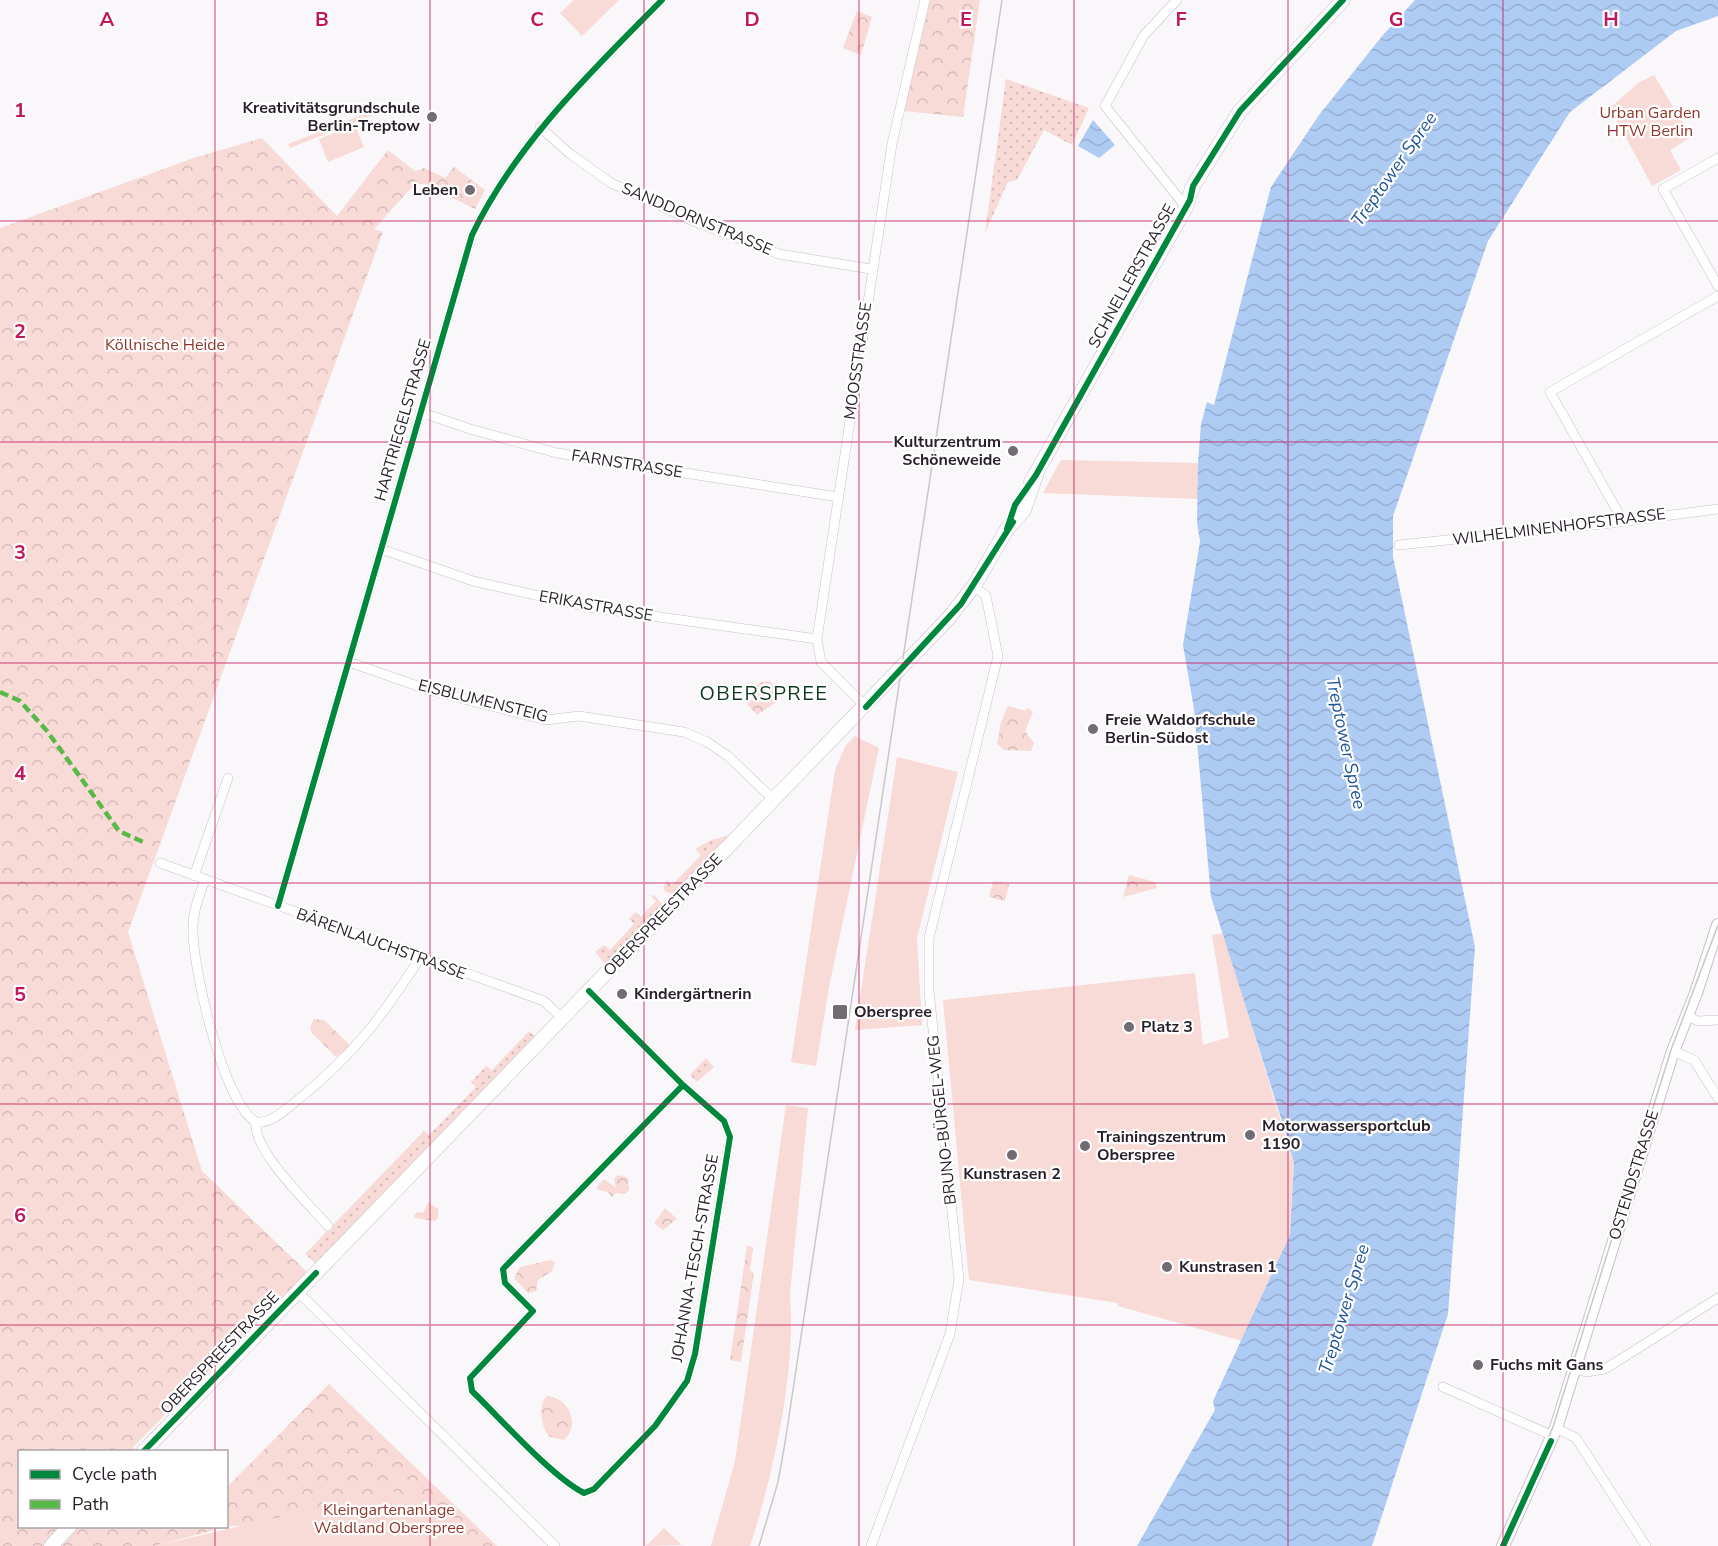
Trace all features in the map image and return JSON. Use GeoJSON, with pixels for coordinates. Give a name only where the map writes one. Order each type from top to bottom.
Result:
{"type":"FeatureCollection","features":[{"type":"Feature","properties":{"kind":"main road","name":"SCHNELLERSTRASSE"},"geometry":{"type":"LineString","coordinates":[[974,586],[1007,529],[1015,505],[1036,475],[1188,203],[1200,190],[1203,174],[1240,111],[1343,0]]}},
{"type":"Feature","properties":{"kind":"main road","name":"OBERSPREESTRASSE"},"geometry":{"type":"LineString","coordinates":[[145,1450],[866,707],[947,620],[974,586]]}},
{"type":"Feature","properties":{"kind":"main road"},"geometry":{"type":"LineString","coordinates":[[51,1546],[69,1528]]}},
{"type":"Feature","properties":{"kind":"street","name":"HARTRIEGELSTRASSE"},"geometry":{"type":"LineString","coordinates":[[278,906],[472,235],[497,186],[540,127],[662,0]]}},
{"type":"Feature","properties":{"kind":"street","name":"MOOSSTRASSE"},"geometry":{"type":"LineString","coordinates":[[866,707],[821,662],[817,639],[871,270],[892,144],[925,0]]}},
{"type":"Feature","properties":{"kind":"street"},"geometry":{"type":"LineString","coordinates":[[1177,0],[1144,35],[1105,106],[1188,203]]}},
{"type":"Feature","properties":{"kind":"street","name":"SANDDORNSTRASSE"},"geometry":{"type":"LineString","coordinates":[[540,127],[569,153],[611,183],[691,220],[779,254],[871,270]]}},
{"type":"Feature","properties":{"kind":"street"},"geometry":{"type":"LineString","coordinates":[[1718,158],[1663,189],[1718,286]]}},
{"type":"Feature","properties":{"kind":"street"},"geometry":{"type":"LineString","coordinates":[[1623,521],[1550,393],[1718,296]]}},
{"type":"Feature","properties":{"kind":"street","name":"FARNSTRASSE"},"geometry":{"type":"LineString","coordinates":[[420,412],[470,429],[557,453],[838,497]]}},
{"type":"Feature","properties":{"kind":"street","name":"WILHELMINENHOFSTRASSE"},"geometry":{"type":"LineString","coordinates":[[1400,545],[1623,521],[1718,508]]}},
{"type":"Feature","properties":{"kind":"street","name":"ERIKASTRASSE"},"geometry":{"type":"LineString","coordinates":[[381,549],[473,581],[588,607],[817,639]]}},
{"type":"Feature","properties":{"kind":"street","name":"BRUNO-BÜRGEL-WEG"},"geometry":{"type":"LineString","coordinates":[[871,1546],[950,1335],[958,1294],[959,1279],[929,991],[929,938],[998,656],[986,596],[974,586]]}},
{"type":"Feature","properties":{"kind":"street","name":"EISBLUMENSTEIG"},"geometry":{"type":"LineString","coordinates":[[349,662],[429,690],[546,720],[579,716],[684,732],[707,742],[728,756],[775,801]]}},
{"type":"Feature","properties":{"kind":"street"},"geometry":{"type":"LineString","coordinates":[[194,876],[228,778]]}},
{"type":"Feature","properties":{"kind":"street","name":"BÄRENLAUCHSTRASSE"},"geometry":{"type":"LineString","coordinates":[[160,863],[544,1001],[563,1019]]}},
{"type":"Feature","properties":{"kind":"street"},"geometry":{"type":"LineString","coordinates":[[205,880],[194,910],[193,929],[202,997],[224,1067],[250,1119],[256,1122],[266,1122],[286,1109],[338,1066],[383,1015],[420,958]]}},
{"type":"Feature","properties":{"kind":"street","name":"OSTENDSTRASSE"},"geometry":{"type":"LineString","coordinates":[[1503,1546],[1554,1432],[1673,1051],[1718,925]]}},
{"type":"Feature","properties":{"kind":"street","name":"JOHANNA-TESCH-STRASSE"},"geometry":{"type":"LineString","coordinates":[[589,992],[724,1121],[730,1137],[693,1363],[676,1400],[655,1426],[594,1489],[584,1493],[574,1488],[546,1463],[472,1391],[470,1378],[534,1311],[505,1282],[503,1269],[683,1084]]}},
{"type":"Feature","properties":{"kind":"street"},"geometry":{"type":"LineString","coordinates":[[1687,1016],[1698,1021],[1718,1020]]}},
{"type":"Feature","properties":{"kind":"street"},"geometry":{"type":"LineString","coordinates":[[1673,1051],[1694,1060],[1718,1098]]}},
{"type":"Feature","properties":{"kind":"street"},"geometry":{"type":"LineString","coordinates":[[256,1122],[256,1134],[273,1162],[328,1226]]}},
{"type":"Feature","properties":{"kind":"street","name":"OBERSPREESTRASSE"},"geometry":{"type":"LineString","coordinates":[[298,1292],[555,1546]]}},
{"type":"Feature","properties":{"kind":"street"},"geometry":{"type":"LineString","coordinates":[[1575,1368],[1586,1372],[1605,1369],[1718,1298]]}},
{"type":"Feature","properties":{"kind":"street"},"geometry":{"type":"LineString","coordinates":[[1443,1387],[1554,1432],[1576,1438],[1646,1546]]}},
{"type":"Feature","properties":{"kind":"green space"},"geometry":{"type":"Polygon","coordinates":[[[574,0],[619,0],[582,36],[560,13],[574,0]]]}},
{"type":"Feature","properties":{"kind":"green space"},"geometry":{"type":"Polygon","coordinates":[[[930,0],[980,0],[963,117],[904,111],[930,0]]]}},
{"type":"Feature","properties":{"kind":"green space"},"geometry":{"type":"Polygon","coordinates":[[[857,11],[872,17],[861,55],[843,48],[857,11]]]}},
{"type":"Feature","properties":{"kind":"green space","name":"Urban Garden HTW Berlin"},"geometry":{"type":"Polygon","coordinates":[[[1654,75],[1691,137],[1670,150],[1681,170],[1652,186],[1610,108],[1638,83],[1654,75]]]}},
{"type":"Feature","properties":{"kind":"green space"},"geometry":{"type":"Polygon","coordinates":[[[1006,79],[1089,108],[1072,145],[1044,130],[1017,180],[1008,182],[985,233],[1006,79]]]}},
{"type":"Feature","properties":{"kind":"green space"},"geometry":{"type":"Polygon","coordinates":[[[382,107],[384,111],[290,148],[288,144],[382,107]]]}},
{"type":"Feature","properties":{"kind":"green space"},"geometry":{"type":"Polygon","coordinates":[[[355,125],[364,147],[328,162],[319,139],[355,125]]]}},
{"type":"Feature","properties":{"kind":"green space","name":"Köllnische Heide"},"geometry":{"type":"Polygon","coordinates":[[[262,138],[337,216],[388,150],[415,171],[424,168],[445,178],[454,167],[485,190],[475,209],[424,184],[414,185],[374,229],[383,232],[128,932],[202,1171],[307,1272],[133,1447],[136,1450],[18,1450],[18,1528],[222,1528],[154,1546],[0,1546],[0,228],[194,158],[262,138]]]}},
{"type":"Feature","properties":{"kind":"green space"},"geometry":{"type":"Polygon","coordinates":[[[1061,460],[1198,463],[1198,499],[1043,493],[1061,460]]]}},
{"type":"Feature","properties":{"kind":"green space"},"geometry":{"type":"Polygon","coordinates":[[[769,681],[779,689],[778,701],[757,715],[747,704],[753,698],[755,686],[769,681]]]}},
{"type":"Feature","properties":{"kind":"green space"},"geometry":{"type":"Polygon","coordinates":[[[1008,706],[1025,711],[1028,708],[1033,712],[1025,731],[1034,743],[1031,751],[1004,750],[997,744],[1001,722],[1008,706]]]}},
{"type":"Feature","properties":{"kind":"green space"},"geometry":{"type":"Polygon","coordinates":[[[855,736],[879,748],[829,987],[816,1066],[791,1062],[835,770],[846,745],[855,736]]]}},
{"type":"Feature","properties":{"kind":"green space"},"geometry":{"type":"Polygon","coordinates":[[[897,757],[958,772],[917,938],[922,1025],[855,1030],[897,757]]]}},
{"type":"Feature","properties":{"kind":"green space"},"geometry":{"type":"Polygon","coordinates":[[[727,836],[729,842],[676,895],[666,892],[663,888],[667,880],[672,885],[701,855],[695,849],[711,840],[727,836]]]}},
{"type":"Feature","properties":{"kind":"green space"},"geometry":{"type":"Polygon","coordinates":[[[1129,875],[1155,882],[1157,888],[1123,897],[1129,875]]]}},
{"type":"Feature","properties":{"kind":"green space"},"geometry":{"type":"Polygon","coordinates":[[[993,881],[1009,884],[1005,901],[989,897],[993,881]]]}},
{"type":"Feature","properties":{"kind":"green space"},"geometry":{"type":"Polygon","coordinates":[[[654,895],[663,905],[605,964],[595,952],[604,945],[610,950],[634,924],[629,919],[635,912],[641,917],[656,901],[651,896],[654,895]]]}},
{"type":"Feature","properties":{"kind":"green space","name":"Trainingszentrum Oberspree"},"geometry":{"type":"Polygon","coordinates":[[[1223,933],[1294,1164],[1290,1235],[1242,1341],[1118,1306],[1118,1303],[969,1280],[943,1000],[1195,973],[1203,1045],[1229,1037],[1212,935],[1223,933]]]}},
{"type":"Feature","properties":{"kind":"green space"},"geometry":{"type":"Polygon","coordinates":[[[314,1019],[324,1020],[348,1043],[349,1047],[336,1057],[312,1033],[310,1027],[314,1019]]]}},
{"type":"Feature","properties":{"kind":"green space"},"geometry":{"type":"Polygon","coordinates":[[[529,1031],[536,1037],[315,1263],[305,1254],[424,1131],[429,1135],[476,1087],[471,1082],[486,1066],[492,1070],[529,1031]]]}},
{"type":"Feature","properties":{"kind":"green space"},"geometry":{"type":"Polygon","coordinates":[[[706,1058],[714,1067],[697,1082],[690,1075],[706,1058]]]}},
{"type":"Feature","properties":{"kind":"green space"},"geometry":{"type":"Polygon","coordinates":[[[786,1105],[808,1108],[790,1294],[790,1356],[781,1422],[767,1486],[750,1546],[711,1546],[735,1461],[786,1105]]]}},
{"type":"Feature","properties":{"kind":"green space"},"geometry":{"type":"Polygon","coordinates":[[[618,1175],[628,1178],[629,1190],[625,1194],[616,1193],[612,1197],[608,1192],[598,1190],[597,1187],[604,1179],[616,1188],[614,1179],[618,1175]]]}},
{"type":"Feature","properties":{"kind":"green space"},"geometry":{"type":"Polygon","coordinates":[[[428,1202],[438,1209],[438,1218],[435,1221],[415,1218],[414,1215],[417,1212],[423,1213],[428,1202]]]}},
{"type":"Feature","properties":{"kind":"green space"},"geometry":{"type":"Polygon","coordinates":[[[665,1208],[677,1219],[663,1230],[654,1223],[665,1208]]]}},
{"type":"Feature","properties":{"kind":"green space"},"geometry":{"type":"Polygon","coordinates":[[[747,1246],[753,1247],[750,1271],[754,1272],[741,1362],[730,1360],[747,1246]]]}},
{"type":"Feature","properties":{"kind":"green space"},"geometry":{"type":"Polygon","coordinates":[[[550,1260],[555,1262],[552,1271],[538,1280],[536,1291],[528,1293],[514,1278],[520,1267],[550,1260]]]}},
{"type":"Feature","properties":{"kind":"green space","name":"Köllnische Heide"},"geometry":{"type":"Polygon","coordinates":[[[329,1384],[497,1546],[470,1546],[463,1521],[228,1527],[228,1486],[329,1384]]]}},
{"type":"Feature","properties":{"kind":"green space"},"geometry":{"type":"Polygon","coordinates":[[[547,1396],[561,1401],[570,1413],[572,1427],[564,1440],[550,1437],[544,1428],[541,1411],[547,1396]]]}},
{"type":"Feature","properties":{"kind":"green space","name":"Kleingartenanlage Waldland Oberspree"},"geometry":{"type":"Polygon","coordinates":[[[392,1491],[463,1521],[470,1546],[154,1546],[392,1491]]]}},
{"type":"Feature","properties":{"kind":"green space"},"geometry":{"type":"Polygon","coordinates":[[[664,1528],[682,1545],[646,1546],[664,1528]]]}},
{"type":"Feature","properties":{"kind":"water","name":"Treptower Spree"},"geometry":{"type":"Polygon","coordinates":[[[1415,0],[1718,0],[1718,16],[1676,31],[1570,112],[1488,241],[1393,516],[1393,557],[1475,947],[1448,1314],[1372,1546],[1137,1546],[1215,1410],[1213,1401],[1290,1235],[1294,1164],[1211,897],[1194,709],[1183,645],[1200,541],[1197,523],[1201,424],[1207,402],[1214,405],[1271,187],[1319,115],[1383,35],[1415,0]]]}},
{"type":"Feature","properties":{"kind":"water"},"geometry":{"type":"Polygon","coordinates":[[[1093,120],[1115,145],[1099,158],[1078,146],[1093,120]]]}},
{"type":"Feature","properties":{"kind":"tram line"},"geometry":{"type":"LineString","coordinates":[[759,1546],[778,1482],[785,1443],[1002,0]]}},
{"type":"Feature","properties":{"kind":"tram line"},"geometry":{"type":"LineString","coordinates":[[1501,1546],[1553,1427],[1671,1050],[1718,925]]}},
{"type":"Feature","properties":{"kind":"marked path"},"geometry":{"type":"LineString","coordinates":[[0,692],[20,701],[47,731],[119,831],[143,842]]}},
{"type":"Feature","properties":{"kind":"cycle path"},"geometry":{"type":"LineString","coordinates":[[278,906],[472,235],[490,201],[533,139],[583,81],[662,0]]}},
{"type":"Feature","properties":{"kind":"cycle path"},"geometry":{"type":"LineString","coordinates":[[1007,529],[1015,505],[1036,475],[1190,200],[1193,186],[1240,111],[1343,0]]}},
{"type":"Feature","properties":{"kind":"cycle path"},"geometry":{"type":"LineString","coordinates":[[866,707],[961,604],[1013,522]]}},
{"type":"Feature","properties":{"kind":"cycle path"},"geometry":{"type":"LineString","coordinates":[[589,991],[683,1085],[503,1269],[505,1283],[533,1311],[470,1378],[472,1391],[511,1431],[557,1474],[584,1493],[594,1489],[655,1426],[687,1381],[695,1354],[730,1137],[724,1121],[683,1085]]}},
{"type":"Feature","properties":{"kind":"cycle path"},"geometry":{"type":"LineString","coordinates":[[145,1450],[316,1273]]}},
{"type":"Feature","properties":{"kind":"cycle path"},"geometry":{"type":"LineString","coordinates":[[1503,1546],[1551,1441]]}},
{"type":"Feature","properties":{"kind":"place","name":"Kreativitätsgrundschule Berlin-Treptow"},"geometry":{"type":"Point","coordinates":[432,117]}},
{"type":"Feature","properties":{"kind":"place","name":"Leben"},"geometry":{"type":"Point","coordinates":[470,190]}},
{"type":"Feature","properties":{"kind":"place","name":"Kulturzentrum Schöneweide"},"geometry":{"type":"Point","coordinates":[1013,451]}},
{"type":"Feature","properties":{"kind":"place","name":"Freie Waldorfschule Berlin-Südost"},"geometry":{"type":"Point","coordinates":[1093,729]}},
{"type":"Feature","properties":{"kind":"place","name":"Kindergärtnerin"},"geometry":{"type":"Point","coordinates":[622,994]}},
{"type":"Feature","properties":{"kind":"place","name":"Oberspree"},"geometry":{"type":"Point","coordinates":[840,1012]}},
{"type":"Feature","properties":{"kind":"place","name":"Platz 3"},"geometry":{"type":"Point","coordinates":[1129,1027]}},
{"type":"Feature","properties":{"kind":"place","name":"Motorwassersportclub 1190"},"geometry":{"type":"Point","coordinates":[1250,1135]}},
{"type":"Feature","properties":{"kind":"place","name":"Trainingszentrum Oberspree"},"geometry":{"type":"Point","coordinates":[1085,1146]}},
{"type":"Feature","properties":{"kind":"place","name":"Kunstrasen 2"},"geometry":{"type":"Point","coordinates":[1012,1155]}},
{"type":"Feature","properties":{"kind":"place","name":"Kunstrasen 1"},"geometry":{"type":"Point","coordinates":[1167,1267]}},
{"type":"Feature","properties":{"kind":"place","name":"Fuchs mit Gans"},"geometry":{"type":"Point","coordinates":[1478,1365]}},
{"type":"Feature","properties":{"kind":"district","name":"OBERSPREE"},"geometry":{"type":"Point","coordinates":[764,693]}}]}
